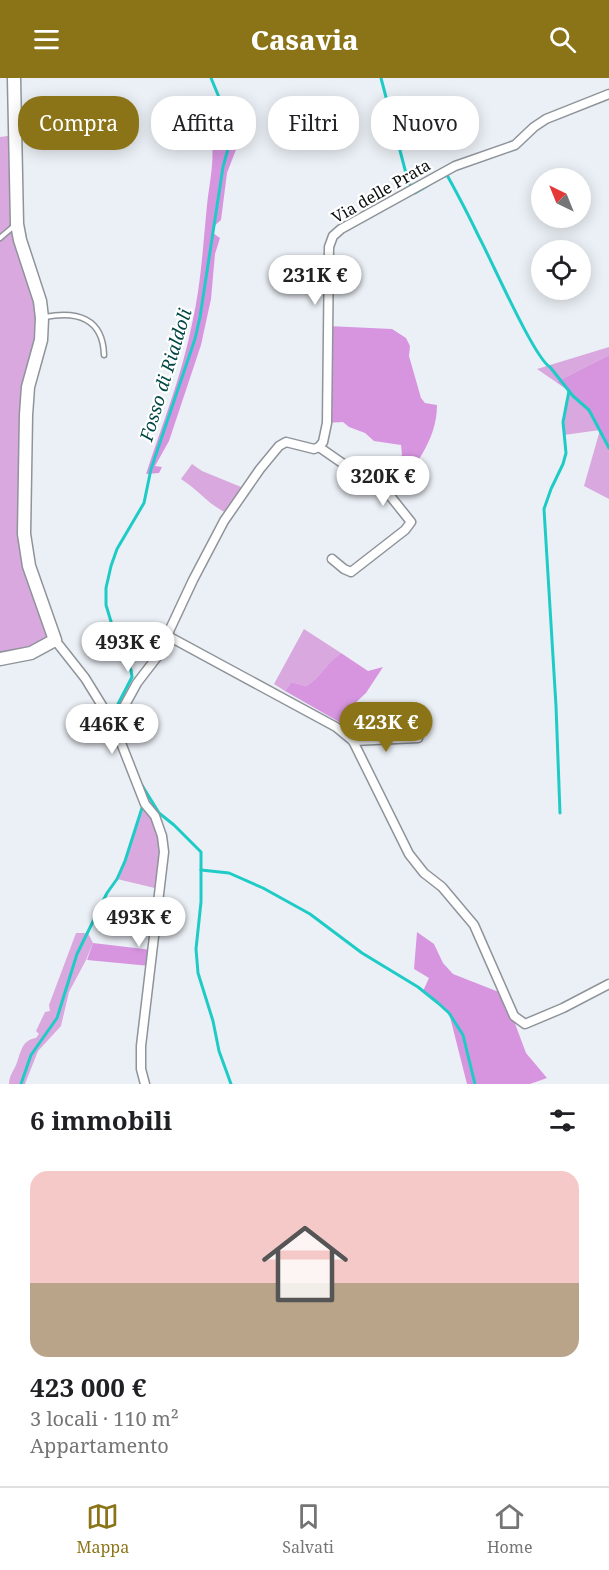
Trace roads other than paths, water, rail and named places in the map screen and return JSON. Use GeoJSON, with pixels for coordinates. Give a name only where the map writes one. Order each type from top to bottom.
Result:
{"type":"FeatureCollection","features":[{"type":"Feature","properties":{"kind":"street"},"geometry":{"type":"LineString","coordinates":[[14,78],[17,224],[40,301],[42,318],[41,340],[28,387],[24,534],[29,566],[55,640],[85,678],[114,725],[145,804],[155,816],[162,836],[164,852],[141,1046],[141,1069],[145,1084]]}},
{"type":"Feature","properties":{"kind":"street","name":"Via delle Prata"},"geometry":{"type":"LineString","coordinates":[[320,447],[327,423],[329,247],[333,236],[341,229],[455,166],[514,145],[546,119],[609,94]]}},
{"type":"Feature","properties":{"kind":"street"},"geometry":{"type":"LineString","coordinates":[[114,725],[137,683],[157,657],[193,579],[224,521],[260,469],[279,446],[286,442],[314,449],[320,447],[391,496],[411,522],[405,530],[351,572],[332,559]]}},
{"type":"Feature","properties":{"kind":"street"},"geometry":{"type":"LineString","coordinates":[[168,636],[336,727],[353,741],[409,854],[424,873],[442,887],[474,926],[514,1016],[519,1022],[525,1024],[563,1008],[609,984]]}},
{"type":"Feature","properties":{"kind":"street"},"geometry":{"type":"LineString","coordinates":[[0,659],[32,653],[55,640]]}},
{"type":"Feature","properties":{"kind":"street"},"geometry":{"type":"LineString","coordinates":[[353,741],[418,738]]}},
{"type":"Feature","properties":{"kind":"lane"},"geometry":{"type":"LineString","coordinates":[[0,238],[17,224]]}},
{"type":"Feature","properties":{"kind":"lane"},"geometry":{"type":"LineString","coordinates":[[42,318],[67,314],[88,321],[101,334],[104,355]]}},
{"type":"Feature","properties":{"kind":"waterway","name":"Fosso di Rialdoli"},"geometry":{"type":"LineString","coordinates":[[115,717],[117,706],[132,677],[131,670],[119,648],[106,605],[106,588],[117,549],[144,503],[151,469],[195,339],[223,167],[231,138],[228,119],[211,78]]}},
{"type":"Feature","properties":{"kind":"waterway"},"geometry":{"type":"LineString","coordinates":[[381,78],[408,181],[415,193],[427,186]]}},
{"type":"Feature","properties":{"kind":"waterway"},"geometry":{"type":"LineString","coordinates":[[445,176],[447,175],[534,346],[573,396],[589,410],[609,448]]}},
{"type":"Feature","properties":{"kind":"waterway"},"geometry":{"type":"LineString","coordinates":[[560,813],[544,509],[566,453],[563,422],[569,391]]}},
{"type":"Feature","properties":{"kind":"waterway"},"geometry":{"type":"LineString","coordinates":[[140,782],[159,813],[201,852],[201,902],[196,949],[198,973],[213,1021],[219,1051],[231,1084]]}},
{"type":"Feature","properties":{"kind":"waterway","name":"Fosso di Rialdoli"},"geometry":{"type":"LineString","coordinates":[[21,1084],[31,1055],[57,1018],[77,954],[107,893],[117,879],[142,808],[145,807]]}},
{"type":"Feature","properties":{"kind":"waterway"},"geometry":{"type":"LineString","coordinates":[[201,870],[229,873],[263,888],[310,914],[362,953],[418,987],[449,1013],[463,1035],[475,1084]]}}]}
